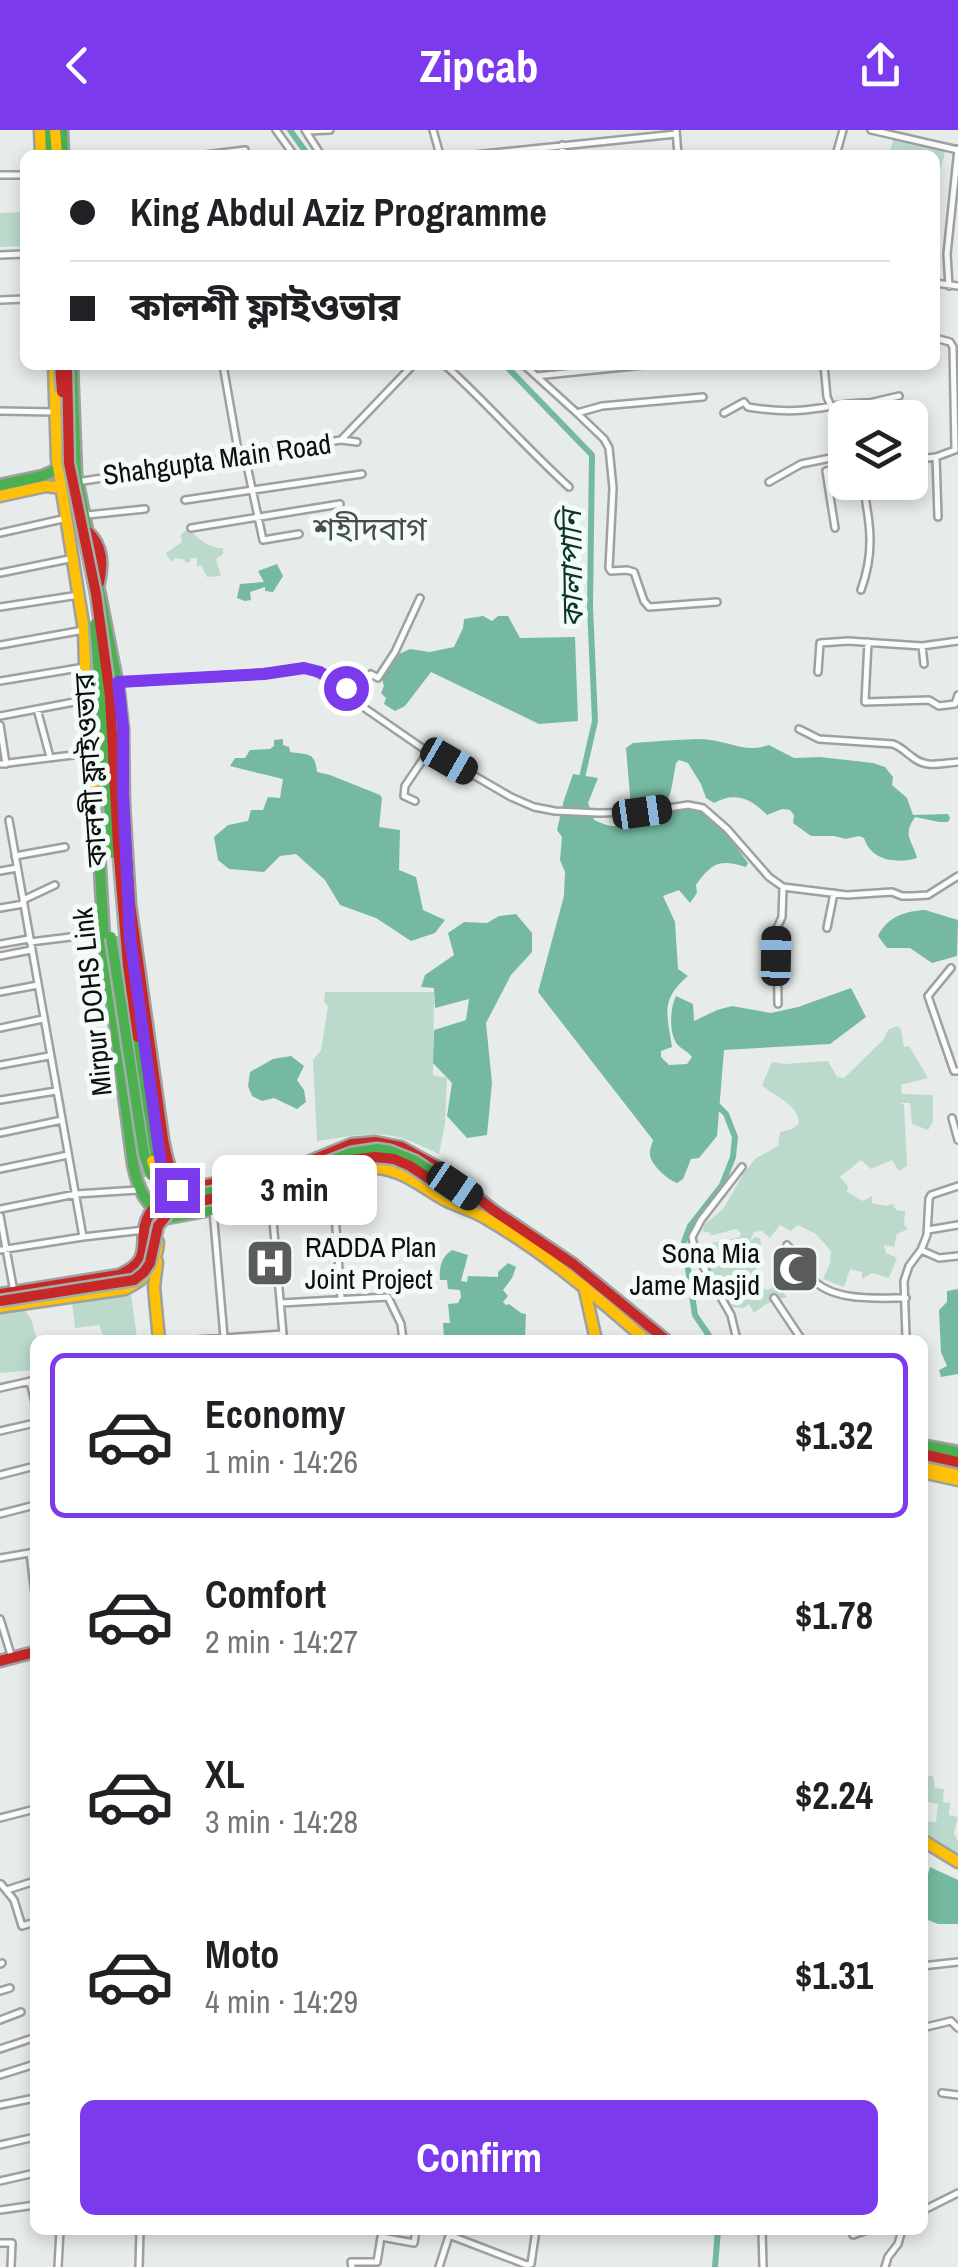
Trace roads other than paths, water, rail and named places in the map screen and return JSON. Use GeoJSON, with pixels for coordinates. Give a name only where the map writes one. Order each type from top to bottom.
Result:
{"type":"FeatureCollection","features":[{"type":"Feature","properties":{"kind":"main road","name":"Mirpur DOHS Link"},"geometry":{"type":"LineString","coordinates":[[62,370],[55,412],[58,469],[84,630],[89,752],[104,919],[138,1190],[152,1208]]}},
{"type":"Feature","properties":{"kind":"main road","name":"কালশী ফ্লাইওভার"},"geometry":{"type":"LineString","coordinates":[[63,370],[72,484],[96,594],[110,696],[128,966],[154,1151],[162,1172]]}},
{"type":"Feature","properties":{"kind":"main road"},"geometry":{"type":"LineString","coordinates":[[63,370],[66,472],[92,595],[122,948],[150,1150],[160,1182],[187,1202]]}},
{"type":"Feature","properties":{"kind":"main road","name":"Mirpur DOHS Link"},"geometry":{"type":"LineString","coordinates":[[64,370],[88,532],[118,687],[130,904],[163,1139],[174,1177],[193,1186]]}},
{"type":"Feature","properties":{"kind":"main road"},"geometry":{"type":"LineString","coordinates":[[0,484],[58,469]]}},
{"type":"Feature","properties":{"kind":"main road"},"geometry":{"type":"LineString","coordinates":[[0,496],[46,486],[61,488]]}},
{"type":"Feature","properties":{"kind":"main road"},"geometry":{"type":"LineString","coordinates":[[86,696],[96,706],[107,708],[113,705],[118,687]]}},
{"type":"Feature","properties":{"kind":"main road"},"geometry":{"type":"LineString","coordinates":[[88,733],[94,719],[103,715],[114,717],[123,728]]}},
{"type":"Feature","properties":{"kind":"main road"},"geometry":{"type":"LineString","coordinates":[[130,904],[133,971],[162,1172],[171,1186],[194,1196],[204,1195],[284,1178],[355,1152],[380,1150],[417,1161],[469,1201]]}},
{"type":"Feature","properties":{"kind":"main road"},"geometry":{"type":"LineString","coordinates":[[104,919],[111,937],[146,1163],[162,1191],[187,1202]]}},
{"type":"Feature","properties":{"kind":"main road"},"geometry":{"type":"LineString","coordinates":[[0,1301],[14,1292],[132,1270],[144,1255],[144,1230],[152,1208],[177,1192],[270,1173],[352,1144],[375,1142],[393,1144],[422,1157],[640,1335]]}},
{"type":"Feature","properties":{"kind":"main road"},"geometry":{"type":"LineString","coordinates":[[0,1301],[124,1283],[139,1277],[150,1263],[154,1232],[174,1206],[284,1185],[350,1160],[375,1157],[410,1166],[573,1264],[660,1335]]}},
{"type":"Feature","properties":{"kind":"main road"},"geometry":{"type":"LineString","coordinates":[[307,1162],[317,1171],[314,1185]]}},
{"type":"Feature","properties":{"kind":"main road"},"geometry":{"type":"LineString","coordinates":[[152,1208],[168,1218],[271,1198],[354,1170],[383,1168],[403,1174],[442,1198],[487,1213]]}},
{"type":"Feature","properties":{"kind":"main road"},"geometry":{"type":"LineString","coordinates":[[177,1192],[169,1206],[184,1215]]}},
{"type":"Feature","properties":{"kind":"main road"},"geometry":{"type":"LineString","coordinates":[[159,1335],[154,1287],[159,1231],[168,1218]]}},
{"type":"Feature","properties":{"kind":"main road"},"geometry":{"type":"LineString","coordinates":[[0,1301],[126,1289],[147,1276],[157,1257]]}},
{"type":"Feature","properties":{"kind":"main road"},"geometry":{"type":"LineString","coordinates":[[584,1286],[595,1335]]}},
{"type":"Feature","properties":{"kind":"main road"},"geometry":{"type":"LineString","coordinates":[[928,1445],[958,1452]]}},
{"type":"Feature","properties":{"kind":"main road"},"geometry":{"type":"LineString","coordinates":[[928,1455],[958,1462]]}},
{"type":"Feature","properties":{"kind":"main road"},"geometry":{"type":"LineString","coordinates":[[928,1471],[958,1477]]}},
{"type":"Feature","properties":{"kind":"main road"},"geometry":{"type":"LineString","coordinates":[[928,1844],[958,1862]]}},
{"type":"Feature","properties":{"kind":"street"},"geometry":{"type":"LineString","coordinates":[[305,130],[330,130]]}},
{"type":"Feature","properties":{"kind":"street"},"geometry":{"type":"LineString","coordinates":[[616,130],[616,140]]}},
{"type":"Feature","properties":{"kind":"street"},"geometry":{"type":"LineString","coordinates":[[871,130],[958,150],[947,254],[949,286]]}},
{"type":"Feature","properties":{"kind":"street"},"geometry":{"type":"LineString","coordinates":[[514,150],[676,132]]}},
{"type":"Feature","properties":{"kind":"street"},"geometry":{"type":"LineString","coordinates":[[562,144],[563,150]]}},
{"type":"Feature","properties":{"kind":"street"},"geometry":{"type":"LineString","coordinates":[[940,285],[958,286]]}},
{"type":"Feature","properties":{"kind":"street"},"geometry":{"type":"LineString","coordinates":[[951,344],[958,335]]}},
{"type":"Feature","properties":{"kind":"street"},"geometry":{"type":"LineString","coordinates":[[928,459],[957,450],[953,347],[940,340]]}},
{"type":"Feature","properties":{"kind":"street"},"geometry":{"type":"LineString","coordinates":[[223,370],[264,540],[299,534]]}},
{"type":"Feature","properties":{"kind":"street"},"geometry":{"type":"LineString","coordinates":[[400,370],[404,375]]}},
{"type":"Feature","properties":{"kind":"street"},"geometry":{"type":"LineString","coordinates":[[341,440],[408,370]]}},
{"type":"Feature","properties":{"kind":"street"},"geometry":{"type":"LineString","coordinates":[[451,370],[569,487]]}},
{"type":"Feature","properties":{"kind":"street"},"geometry":{"type":"LineString","coordinates":[[529,370],[609,448],[611,571],[634,572],[649,607],[718,602]]}},
{"type":"Feature","properties":{"kind":"street"},"geometry":{"type":"LineString","coordinates":[[536,376],[594,370]]}},
{"type":"Feature","properties":{"kind":"street"},"geometry":{"type":"LineString","coordinates":[[824,370],[828,400]]}},
{"type":"Feature","properties":{"kind":"street"},"geometry":{"type":"LineString","coordinates":[[882,400],[899,396]]}},
{"type":"Feature","properties":{"kind":"street"},"geometry":{"type":"LineString","coordinates":[[577,413],[602,406],[703,397]]}},
{"type":"Feature","properties":{"kind":"street"},"geometry":{"type":"LineString","coordinates":[[724,414],[744,402],[748,407],[780,411],[828,406]]}},
{"type":"Feature","properties":{"kind":"street"},"geometry":{"type":"LineString","coordinates":[[0,410],[55,412]]}},
{"type":"Feature","properties":{"kind":"street","name":"Shahgupta Main Road"},"geometry":{"type":"LineString","coordinates":[[81,478],[341,440],[358,442]]}},
{"type":"Feature","properties":{"kind":"street"},"geometry":{"type":"LineString","coordinates":[[769,482],[801,464],[828,458]]}},
{"type":"Feature","properties":{"kind":"street"},"geometry":{"type":"LineString","coordinates":[[936,458],[938,518]]}},
{"type":"Feature","properties":{"kind":"street"},"geometry":{"type":"LineString","coordinates":[[186,500],[362,474]]}},
{"type":"Feature","properties":{"kind":"street"},"geometry":{"type":"LineString","coordinates":[[81,478],[87,515],[145,509]]}},
{"type":"Feature","properties":{"kind":"street"},"geometry":{"type":"LineString","coordinates":[[830,500],[834,528]]}},
{"type":"Feature","properties":{"kind":"street"},"geometry":{"type":"LineString","coordinates":[[862,590],[870,562],[866,500]]}},
{"type":"Feature","properties":{"kind":"street"},"geometry":{"type":"LineString","coordinates":[[191,528],[340,504]]}},
{"type":"Feature","properties":{"kind":"street"},"geometry":{"type":"LineString","coordinates":[[0,532],[67,518]]}},
{"type":"Feature","properties":{"kind":"street"},"geometry":{"type":"LineString","coordinates":[[0,573],[74,558]]}},
{"type":"Feature","properties":{"kind":"street"},"geometry":{"type":"LineString","coordinates":[[0,608],[79,595]]}},
{"type":"Feature","properties":{"kind":"street"},"geometry":{"type":"LineString","coordinates":[[355,698],[371,674],[378,678],[395,652],[420,598]]}},
{"type":"Feature","properties":{"kind":"street"},"geometry":{"type":"LineString","coordinates":[[0,646],[84,630]]}},
{"type":"Feature","properties":{"kind":"street"},"geometry":{"type":"LineString","coordinates":[[818,672],[820,643],[848,640],[922,646],[958,641]]}},
{"type":"Feature","properties":{"kind":"street"},"geometry":{"type":"LineString","coordinates":[[868,642],[865,702],[929,700],[939,706],[955,704],[958,695]]}},
{"type":"Feature","properties":{"kind":"street"},"geometry":{"type":"LineString","coordinates":[[922,646],[924,664]]}},
{"type":"Feature","properties":{"kind":"street"},"geometry":{"type":"LineString","coordinates":[[0,681],[86,666]]}},
{"type":"Feature","properties":{"kind":"street"},"geometry":{"type":"LineString","coordinates":[[118,687],[304,668],[320,672],[346,688],[366,709],[428,752],[534,807],[598,814],[688,805],[703,808],[727,829],[768,877],[784,887],[847,895],[892,892],[902,896],[928,894],[958,876]]}},
{"type":"Feature","properties":{"kind":"street"},"geometry":{"type":"LineString","coordinates":[[0,716],[86,696]]}},
{"type":"Feature","properties":{"kind":"street"},"geometry":{"type":"LineString","coordinates":[[37,709],[50,757]]}},
{"type":"Feature","properties":{"kind":"street"},"geometry":{"type":"LineString","coordinates":[[0,725],[3,764],[89,752]]}},
{"type":"Feature","properties":{"kind":"street"},"geometry":{"type":"LineString","coordinates":[[799,729],[820,739],[893,744],[918,762],[930,765],[958,762]]}},
{"type":"Feature","properties":{"kind":"street"},"geometry":{"type":"LineString","coordinates":[[416,801],[404,794],[405,786],[428,752]]}},
{"type":"Feature","properties":{"kind":"street"},"geometry":{"type":"LineString","coordinates":[[10,820],[82,1236]]}},
{"type":"Feature","properties":{"kind":"street"},"geometry":{"type":"LineString","coordinates":[[0,833],[11,831]]}},
{"type":"Feature","properties":{"kind":"street"},"geometry":{"type":"LineString","coordinates":[[16,856],[64,847]]}},
{"type":"Feature","properties":{"kind":"street"},"geometry":{"type":"LineString","coordinates":[[0,871],[18,868]]}},
{"type":"Feature","properties":{"kind":"street"},"geometry":{"type":"LineString","coordinates":[[0,908],[23,902],[56,885]]}},
{"type":"Feature","properties":{"kind":"street"},"geometry":{"type":"LineString","coordinates":[[778,1004],[777,928],[782,917],[784,887]]}},
{"type":"Feature","properties":{"kind":"street"},"geometry":{"type":"LineString","coordinates":[[827,928],[834,894]]}},
{"type":"Feature","properties":{"kind":"street"},"geometry":{"type":"LineString","coordinates":[[0,944],[87,935],[85,925],[104,919]]}},
{"type":"Feature","properties":{"kind":"street"},"geometry":{"type":"LineString","coordinates":[[0,956],[31,950]]}},
{"type":"Feature","properties":{"kind":"street"},"geometry":{"type":"LineString","coordinates":[[951,968],[928,996],[954,1071],[958,1071]]}},
{"type":"Feature","properties":{"kind":"street"},"geometry":{"type":"LineString","coordinates":[[0,992],[38,985]]}},
{"type":"Feature","properties":{"kind":"street"},"geometry":{"type":"LineString","coordinates":[[0,1028],[43,1020]]}},
{"type":"Feature","properties":{"kind":"street"},"geometry":{"type":"LineString","coordinates":[[0,1065],[49,1056]]}},
{"type":"Feature","properties":{"kind":"street"},"geometry":{"type":"LineString","coordinates":[[0,1100],[57,1091]]}},
{"type":"Feature","properties":{"kind":"street"},"geometry":{"type":"LineString","coordinates":[[952,1118],[958,1140]]}},
{"type":"Feature","properties":{"kind":"street"},"geometry":{"type":"LineString","coordinates":[[0,1132],[62,1120]]}},
{"type":"Feature","properties":{"kind":"street"},"geometry":{"type":"LineString","coordinates":[[0,1168],[68,1155]]}},
{"type":"Feature","properties":{"kind":"street"},"geometry":{"type":"LineString","coordinates":[[736,1335],[731,1316],[695,1252],[692,1237],[742,1168]]}},
{"type":"Feature","properties":{"kind":"street"},"geometry":{"type":"LineString","coordinates":[[906,1335],[906,1273],[928,1230],[931,1194],[958,1186]]}},
{"type":"Feature","properties":{"kind":"street"},"geometry":{"type":"LineString","coordinates":[[14,1292],[3,1249],[0,1212],[76,1194],[138,1190]]}},
{"type":"Feature","properties":{"kind":"street"},"geometry":{"type":"LineString","coordinates":[[260,1335],[284,1333],[271,1198]]}},
{"type":"Feature","properties":{"kind":"street"},"geometry":{"type":"LineString","coordinates":[[334,1201],[341,1299]]}},
{"type":"Feature","properties":{"kind":"street"},"geometry":{"type":"LineString","coordinates":[[213,1210],[224,1335]]}},
{"type":"Feature","properties":{"kind":"street"},"geometry":{"type":"LineString","coordinates":[[928,1230],[958,1225]]}},
{"type":"Feature","properties":{"kind":"street"},"geometry":{"type":"LineString","coordinates":[[3,1249],[144,1230]]}},
{"type":"Feature","properties":{"kind":"street"},"geometry":{"type":"LineString","coordinates":[[786,1245],[821,1286],[852,1297],[906,1298]]}},
{"type":"Feature","properties":{"kind":"street"},"geometry":{"type":"LineString","coordinates":[[921,1250],[939,1258],[958,1256]]}},
{"type":"Feature","properties":{"kind":"street"},"geometry":{"type":"LineString","coordinates":[[282,1303],[388,1297],[402,1335]]}},
{"type":"Feature","properties":{"kind":"street"},"geometry":{"type":"LineString","coordinates":[[774,1298],[799,1335]]}},
{"type":"Feature","properties":{"kind":"street"},"geometry":{"type":"LineString","coordinates":[[0,1388],[30,1381]]}},
{"type":"Feature","properties":{"kind":"street"},"geometry":{"type":"LineString","coordinates":[[0,1431],[30,1424]]}},
{"type":"Feature","properties":{"kind":"street"},"geometry":{"type":"LineString","coordinates":[[0,1475],[30,1467]]}},
{"type":"Feature","properties":{"kind":"street"},"geometry":{"type":"LineString","coordinates":[[0,1514],[30,1507]]}},
{"type":"Feature","properties":{"kind":"street"},"geometry":{"type":"LineString","coordinates":[[0,1558],[30,1553]]}},
{"type":"Feature","properties":{"kind":"street"},"geometry":{"type":"LineString","coordinates":[[0,1618],[6,1659]]}},
{"type":"Feature","properties":{"kind":"street"},"geometry":{"type":"LineString","coordinates":[[0,1818],[30,1810]]}},
{"type":"Feature","properties":{"kind":"street"},"geometry":{"type":"LineString","coordinates":[[7,1890],[30,1882]]}},
{"type":"Feature","properties":{"kind":"street"},"geometry":{"type":"LineString","coordinates":[[1,1884],[14,1900],[22,1926],[30,1924]]}},
{"type":"Feature","properties":{"kind":"street"},"geometry":{"type":"LineString","coordinates":[[928,1965],[958,1962]]}},
{"type":"Feature","properties":{"kind":"street"},"geometry":{"type":"LineString","coordinates":[[0,1991],[10,1988]]}},
{"type":"Feature","properties":{"kind":"street"},"geometry":{"type":"LineString","coordinates":[[0,2020],[21,2012]]}},
{"type":"Feature","properties":{"kind":"street"},"geometry":{"type":"LineString","coordinates":[[928,2027],[951,2021],[958,2028]]}},
{"type":"Feature","properties":{"kind":"street"},"geometry":{"type":"LineString","coordinates":[[0,2049],[30,2039]]}},
{"type":"Feature","properties":{"kind":"street"},"geometry":{"type":"LineString","coordinates":[[0,2075],[30,2066]]}},
{"type":"Feature","properties":{"kind":"street"},"geometry":{"type":"LineString","coordinates":[[942,2092],[958,2095]]}},
{"type":"Feature","properties":{"kind":"street"},"geometry":{"type":"LineString","coordinates":[[0,2106],[30,2099]]}},
{"type":"Feature","properties":{"kind":"street"},"geometry":{"type":"LineString","coordinates":[[0,2145],[30,2139]]}},
{"type":"Feature","properties":{"kind":"street"},"geometry":{"type":"LineString","coordinates":[[0,2181],[30,2174]]}},
{"type":"Feature","properties":{"kind":"street"},"geometry":{"type":"LineString","coordinates":[[928,2209],[958,2193]]}},
{"type":"Feature","properties":{"kind":"street"},"geometry":{"type":"LineString","coordinates":[[0,2210],[30,2206]]}},
{"type":"Feature","properties":{"kind":"street"},"geometry":{"type":"LineString","coordinates":[[58,2267],[60,2235]]}},
{"type":"Feature","properties":{"kind":"street"},"geometry":{"type":"LineString","coordinates":[[139,2267],[140,2235]]}},
{"type":"Feature","properties":{"kind":"street"},"geometry":{"type":"LineString","coordinates":[[352,2267],[351,2262],[378,2262],[381,2237],[414,2243],[415,2235]]}},
{"type":"Feature","properties":{"kind":"street"},"geometry":{"type":"LineString","coordinates":[[439,2267],[449,2235]]}},
{"type":"Feature","properties":{"kind":"street"},"geometry":{"type":"LineString","coordinates":[[452,2235],[527,2265],[531,2264],[535,2235]]}},
{"type":"Feature","properties":{"kind":"street"},"geometry":{"type":"LineString","coordinates":[[762,2235],[763,2267]]}},
{"type":"Feature","properties":{"kind":"street"},"geometry":{"type":"LineString","coordinates":[[885,2267],[901,2235]]}},
{"type":"Feature","properties":{"kind":"street"},"geometry":{"type":"LineString","coordinates":[[0,2242],[12,2243],[10,2267]]}},
{"type":"Feature","properties":{"kind":"waterway","name":"কালাপানি"},"geometry":{"type":"LineString","coordinates":[[290,130],[304,150]]}},
{"type":"Feature","properties":{"kind":"waterway","name":"কালাপানি"},"geometry":{"type":"LineString","coordinates":[[510,370],[592,455],[590,607],[595,721],[581,782]]}},
{"type":"Feature","properties":{"kind":"waterway"},"geometry":{"type":"LineString","coordinates":[[709,1335],[695,1315],[684,1242],[690,1226],[722,1185],[733,1157],[735,1137],[726,1114],[716,1104]]}},
{"type":"Feature","properties":{"kind":"waterway"},"geometry":{"type":"LineString","coordinates":[[715,2267],[718,2235]]}},
{"type":"Feature","properties":{"kind":"place","name":"RADDA Plan Joint Project"},"geometry":{"type":"Point","coordinates":[270,1263]}},
{"type":"Feature","properties":{"kind":"place","name":"Sona Mia Jame Masjid"},"geometry":{"type":"Point","coordinates":[795,1269]}},
{"type":"Feature","properties":{"kind":"district","name":"শহীদবাগ"},"geometry":{"type":"Point","coordinates":[370,528]}}]}
